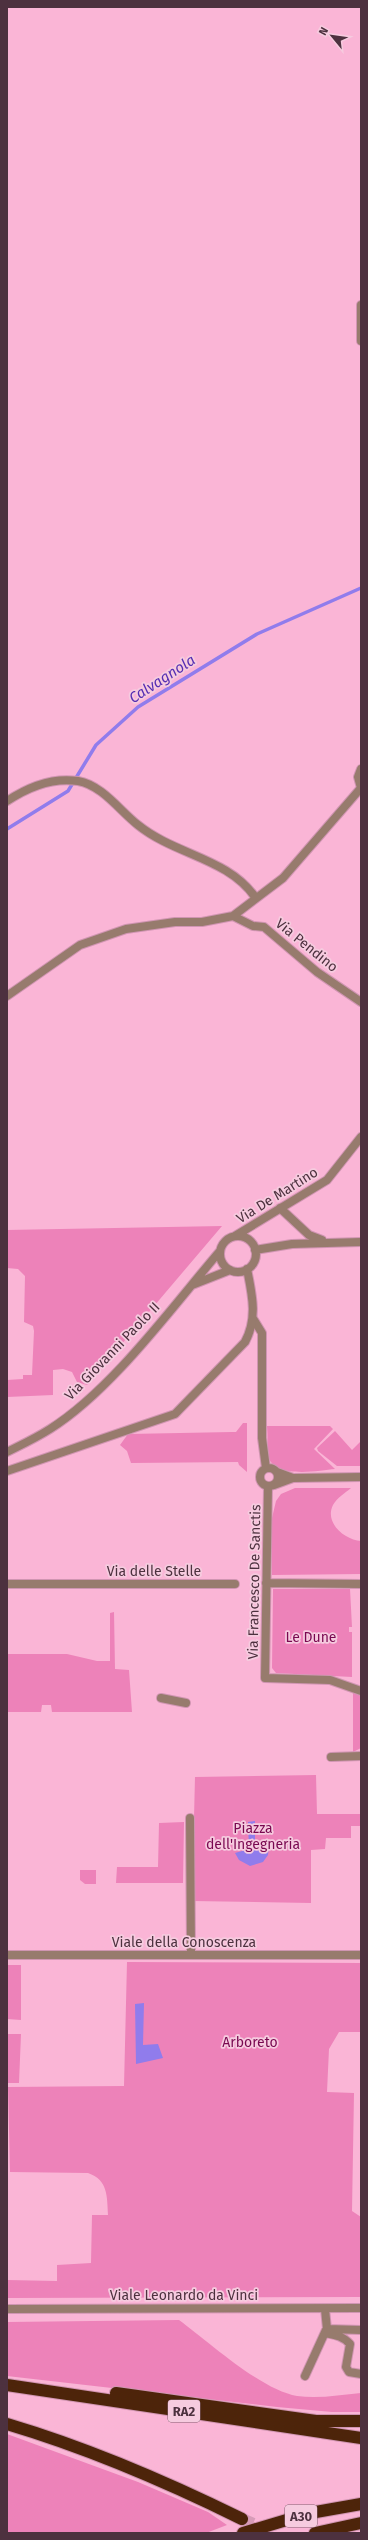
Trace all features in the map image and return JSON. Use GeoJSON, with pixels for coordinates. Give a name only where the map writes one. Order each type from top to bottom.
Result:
{"type":"FeatureCollection","features":[{"type":"Feature","properties":{"kind":"highway"},"geometry":{"type":"LineString","coordinates":[[7,2381],[26,2380],[316,2421],[361,2421]]}},
{"type":"Feature","properties":{"kind":"highway","name":"RA2"},"geometry":{"type":"LineString","coordinates":[[7,2385],[361,2438]]}},
{"type":"Feature","properties":{"kind":"highway"},"geometry":{"type":"LineString","coordinates":[[7,2424],[103,2458],[177,2487],[242,2519]]}},
{"type":"Feature","properties":{"kind":"highway","name":"A30"},"geometry":{"type":"LineString","coordinates":[[243,2533],[310,2513],[361,2504]]}},
{"type":"Feature","properties":{"kind":"highway","name":"A30"},"geometry":{"type":"LineString","coordinates":[[315,2533],[361,2523]]}},
{"type":"Feature","properties":{"kind":"highway"},"geometry":{"type":"LineString","coordinates":[[354,2533],[361,2531]]}},
{"type":"Feature","properties":{"kind":"street"},"geometry":{"type":"LineString","coordinates":[[361,305],[361,341]]}},
{"type":"Feature","properties":{"kind":"street"},"geometry":{"type":"LineString","coordinates":[[7,996],[80,945],[126,928],[175,922],[202,922],[233,916],[255,897],[283,878],[298,864],[361,789],[358,777],[361,769]]}},
{"type":"Feature","properties":{"kind":"street"},"geometry":{"type":"LineString","coordinates":[[7,801],[24,790],[43,783],[79,781],[96,787],[140,826],[163,842],[236,875],[255,897]]}},
{"type":"Feature","properties":{"kind":"street","name":"Via Pendino"},"geometry":{"type":"LineString","coordinates":[[233,916],[253,926],[264,927],[317,972],[361,1002]]}},
{"type":"Feature","properties":{"kind":"street","name":"Via De Martino"},"geometry":{"type":"LineString","coordinates":[[235,1236],[280,1208],[311,1192],[327,1180],[361,1137]]}},
{"type":"Feature","properties":{"kind":"street"},"geometry":{"type":"LineString","coordinates":[[280,1208],[309,1235],[331,1242]]}},
{"type":"Feature","properties":{"kind":"street"},"geometry":{"type":"LineString","coordinates":[[235,1236],[250,1240],[255,1250],[254,1260],[247,1269],[238,1272],[230,1270],[222,1262],[220,1250],[225,1241],[235,1236]]}},
{"type":"Feature","properties":{"kind":"street"},"geometry":{"type":"LineString","coordinates":[[255,1250],[331,1242],[361,1242]]}},
{"type":"Feature","properties":{"kind":"street","name":"Via Giovanni Paolo II"},"geometry":{"type":"LineString","coordinates":[[7,1452],[50,1429],[88,1400],[130,1356],[220,1250]]}},
{"type":"Feature","properties":{"kind":"street"},"geometry":{"type":"LineString","coordinates":[[247,1269],[254,1320],[262,1333],[262,1438],[266,1468]]}},
{"type":"Feature","properties":{"kind":"street","name":"Via Giovanni Paolo II"},"geometry":{"type":"LineString","coordinates":[[190,1286],[230,1270]]}},
{"type":"Feature","properties":{"kind":"street"},"geometry":{"type":"LineString","coordinates":[[7,1471],[175,1414],[246,1342],[254,1320]]}},
{"type":"Feature","properties":{"kind":"street"},"geometry":{"type":"LineString","coordinates":[[266,1468],[271,1468],[293,1478]]}},
{"type":"Feature","properties":{"kind":"street"},"geometry":{"type":"LineString","coordinates":[[266,1468],[261,1473],[260,1479],[263,1484],[271,1486],[293,1478],[361,1477]]}},
{"type":"Feature","properties":{"kind":"street"},"geometry":{"type":"LineString","coordinates":[[271,1486],[278,1479],[277,1472]]}},
{"type":"Feature","properties":{"kind":"street","name":"Via Francesco De Sanctis"},"geometry":{"type":"LineString","coordinates":[[271,1486],[266,1584],[265,1678],[330,1680],[361,1691]]}},
{"type":"Feature","properties":{"kind":"street","name":"Via delle Stelle"},"geometry":{"type":"LineString","coordinates":[[7,1584],[235,1584]]}},
{"type":"Feature","properties":{"kind":"street"},"geometry":{"type":"LineString","coordinates":[[266,1584],[361,1584]]}},
{"type":"Feature","properties":{"kind":"street"},"geometry":{"type":"LineString","coordinates":[[161,1698],[186,1703]]}},
{"type":"Feature","properties":{"kind":"street"},"geometry":{"type":"LineString","coordinates":[[331,1757],[361,1756]]}},
{"type":"Feature","properties":{"kind":"street"},"geometry":{"type":"LineString","coordinates":[[190,1818],[191,1955]]}},
{"type":"Feature","properties":{"kind":"street","name":"Viale della Conoscenza"},"geometry":{"type":"LineString","coordinates":[[7,1955],[361,1955]]}},
{"type":"Feature","properties":{"kind":"street","name":"Viale Leonardo da Vinci"},"geometry":{"type":"LineString","coordinates":[[7,2308],[361,2308]]}},
{"type":"Feature","properties":{"kind":"street"},"geometry":{"type":"LineString","coordinates":[[305,2376],[326,2331],[325,2309]]}},
{"type":"Feature","properties":{"kind":"street"},"geometry":{"type":"LineString","coordinates":[[326,2331],[361,2330]]}},
{"type":"Feature","properties":{"kind":"street"},"geometry":{"type":"LineString","coordinates":[[326,2331],[339,2336],[350,2344],[346,2367],[349,2372],[361,2374]]}},
{"type":"Feature","properties":{"kind":"green space"},"geometry":{"type":"Polygon","coordinates":[[[222,1226],[87,1385],[77,1382],[72,1372],[63,1369],[53,1370],[53,1395],[7,1397],[7,1380],[23,1379],[23,1375],[32,1375],[34,1331],[33,1326],[24,1322],[25,1276],[18,1269],[7,1268],[7,1230],[222,1226]]]}},
{"type":"Feature","properties":{"kind":"green space"},"geometry":{"type":"Polygon","coordinates":[[[243,1423],[247,1423],[247,1472],[239,1465],[238,1462],[131,1463],[127,1451],[120,1445],[128,1434],[236,1432],[243,1423]]]}},
{"type":"Feature","properties":{"kind":"green space"},"geometry":{"type":"Polygon","coordinates":[[[267,1426],[330,1426],[333,1429],[314,1449],[335,1469],[296,1472],[278,1468],[271,1463],[268,1455],[267,1426]]]}},
{"type":"Feature","properties":{"kind":"green space"},"geometry":{"type":"Polygon","coordinates":[[[335,1431],[352,1450],[361,1441],[361,1466],[337,1466],[318,1451],[317,1448],[335,1431]]]}},
{"type":"Feature","properties":{"kind":"green space"},"geometry":{"type":"Polygon","coordinates":[[[295,1488],[351,1488],[333,1505],[331,1518],[343,1534],[355,1540],[361,1541],[361,1574],[272,1575],[272,1518],[276,1501],[281,1494],[295,1488]]]}},
{"type":"Feature","properties":{"kind":"green space","name":"Le Dune"},"geometry":{"type":"Polygon","coordinates":[[[273,1589],[350,1589],[352,1627],[349,1627],[349,1632],[352,1632],[352,1677],[276,1673],[272,1668],[273,1589]]]}},
{"type":"Feature","properties":{"kind":"green space"},"geometry":{"type":"Polygon","coordinates":[[[114,1612],[115,1669],[129,1670],[132,1712],[52,1712],[51,1705],[42,1705],[41,1712],[7,1712],[7,1654],[67,1654],[97,1661],[110,1661],[110,1613],[114,1612]]]}},
{"type":"Feature","properties":{"kind":"green space"},"geometry":{"type":"Polygon","coordinates":[[[353,1692],[361,1695],[361,1748],[353,1752],[353,1692]]]}},
{"type":"Feature","properties":{"kind":"green space","name":"Piazza dell'Ingegneria"},"geometry":{"type":"Polygon","coordinates":[[[316,1775],[317,1814],[361,1814],[361,1826],[351,1826],[351,1838],[326,1838],[325,1849],[311,1850],[311,1903],[192,1901],[195,1777],[316,1775]]]}},
{"type":"Feature","properties":{"kind":"green space"},"geometry":{"type":"Polygon","coordinates":[[[184,1822],[183,1883],[116,1883],[117,1867],[158,1867],[159,1823],[184,1822]]]}},
{"type":"Feature","properties":{"kind":"green space"},"geometry":{"type":"Polygon","coordinates":[[[80,1870],[96,1870],[96,1884],[85,1884],[80,1880],[80,1870]]]}},
{"type":"Feature","properties":{"kind":"green space","name":"Arboreto"},"geometry":{"type":"Polygon","coordinates":[[[127,1962],[361,1963],[361,2032],[339,2032],[329,2049],[327,2092],[354,2093],[352,2211],[361,2217],[361,2297],[7,2298],[7,2280],[57,2281],[57,2265],[91,2263],[92,2215],[108,2215],[107,2195],[103,2184],[95,2176],[88,2173],[10,2172],[8,2087],[124,2086],[127,1962]]]}},
{"type":"Feature","properties":{"kind":"green space"},"geometry":{"type":"Polygon","coordinates":[[[7,1965],[21,1965],[21,2020],[7,2019],[7,1965]]]}},
{"type":"Feature","properties":{"kind":"green space"},"geometry":{"type":"Polygon","coordinates":[[[7,2034],[21,2034],[19,2083],[7,2083],[7,2034]]]}},
{"type":"Feature","properties":{"kind":"green space"},"geometry":{"type":"Polygon","coordinates":[[[179,2320],[236,2364],[268,2385],[283,2392],[305,2397],[361,2393],[361,2412],[332,2412],[277,2407],[7,2376],[7,2322],[179,2320]]]}},
{"type":"Feature","properties":{"kind":"green space"},"geometry":{"type":"Polygon","coordinates":[[[7,2434],[138,2482],[208,2512],[227,2525],[206,2533],[7,2533],[7,2434]]]}},
{"type":"Feature","properties":{"kind":"shaded area"},"geometry":{"type":"Polygon","coordinates":[[[255,1821],[255,1848],[269,1845],[268,1855],[263,1862],[250,1866],[239,1860],[235,1853],[249,1849],[248,1822],[255,1821]]]}},
{"type":"Feature","properties":{"kind":"shaded area"},"geometry":{"type":"Polygon","coordinates":[[[144,2003],[143,2045],[158,2044],[163,2058],[136,2064],[135,2004],[144,2003]]]}},
{"type":"Feature","properties":{"kind":"waterway","name":"Calvagnola"},"geometry":{"type":"LineString","coordinates":[[7,829],[68,791],[96,745],[138,707],[257,634],[361,588]]}},
{"type":"Feature","properties":{"kind":"tunnel"},"geometry":{"type":"LineString","coordinates":[[242,2519],[275,2533]]}}]}
